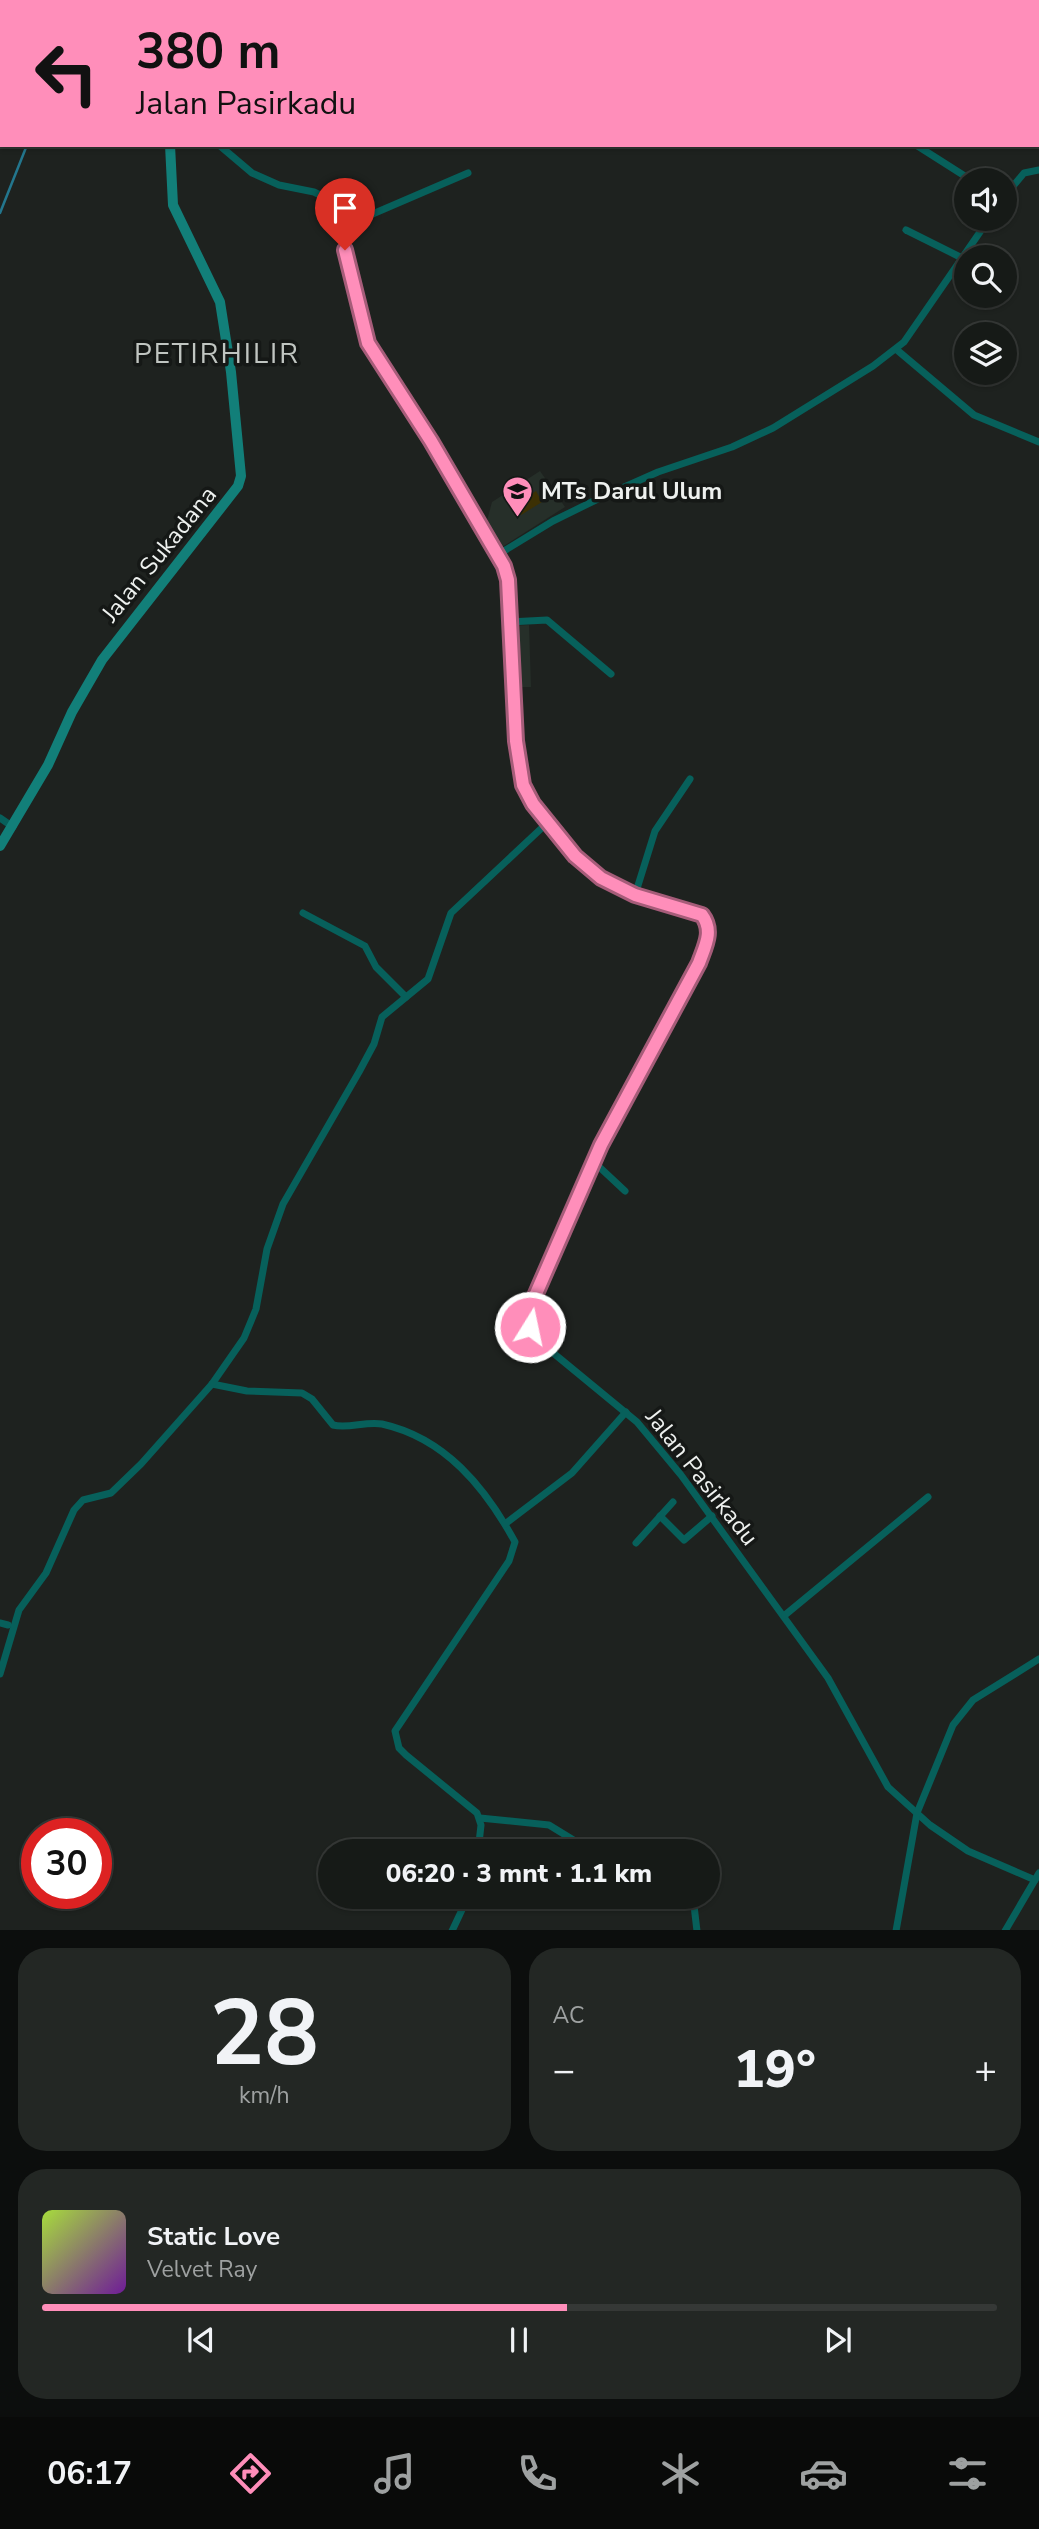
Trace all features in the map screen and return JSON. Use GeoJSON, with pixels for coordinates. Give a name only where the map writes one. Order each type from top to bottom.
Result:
{"type":"FeatureCollection","features":[{"type":"Feature","properties":{"kind":"main road","name":"Jalan Sukadana"},"geometry":{"type":"LineString","coordinates":[[0,846],[13,827],[102,660],[238,486],[241,476],[231,372],[220,302],[173,205],[170,147]]}},
{"type":"Feature","properties":{"kind":"street","name":"Jalan Pasirkadu"},"geometry":{"type":"LineString","coordinates":[[224,147],[252,173],[279,185],[314,192],[327,198],[340,228],[368,343],[499,554],[508,580],[520,772],[525,791],[546,824],[601,878],[635,895],[702,915],[709,932],[699,963],[594,1162],[535,1296],[529,1314],[530,1327],[544,1349],[626,1412],[681,1475],[785,1615],[828,1678],[888,1787],[917,1814],[968,1851],[1037,1877]]}},
{"type":"Feature","properties":{"kind":"street"},"geometry":{"type":"LineString","coordinates":[[919,147],[954,169]]}},
{"type":"Feature","properties":{"kind":"street"},"geometry":{"type":"LineString","coordinates":[[1017,181],[1024,173],[1039,170]]}},
{"type":"Feature","properties":{"kind":"street"},"geometry":{"type":"LineString","coordinates":[[340,228],[468,173]]}},
{"type":"Feature","properties":{"kind":"street"},"geometry":{"type":"LineString","coordinates":[[906,230],[954,254]]}},
{"type":"Feature","properties":{"kind":"street"},"geometry":{"type":"LineString","coordinates":[[499,554],[553,521],[625,486],[732,447],[773,428],[839,389],[897,350],[954,273]]}},
{"type":"Feature","properties":{"kind":"street"},"geometry":{"type":"LineString","coordinates":[[897,350],[974,415],[1039,442]]}},
{"type":"Feature","properties":{"kind":"street"},"geometry":{"type":"LineString","coordinates":[[509,622],[547,620],[611,674]]}},
{"type":"Feature","properties":{"kind":"street"},"geometry":{"type":"LineString","coordinates":[[635,895],[655,831],[690,779]]}},
{"type":"Feature","properties":{"kind":"street"},"geometry":{"type":"LineString","coordinates":[[0,818],[13,827]]}},
{"type":"Feature","properties":{"kind":"street"},"geometry":{"type":"LineString","coordinates":[[0,1674],[19,1610],[46,1573],[74,1510],[83,1500],[114,1491],[212,1384],[244,1338],[252,1318],[267,1249],[283,1204],[374,1044],[382,1017],[428,979],[451,913],[546,824]]}},
{"type":"Feature","properties":{"kind":"street"},"geometry":{"type":"LineString","coordinates":[[303,914],[365,946],[376,967],[406,997]]}},
{"type":"Feature","properties":{"kind":"street"},"geometry":{"type":"LineString","coordinates":[[594,1162],[625,1191]]}},
{"type":"Feature","properties":{"kind":"street"},"geometry":{"type":"LineString","coordinates":[[212,1384],[247,1391],[302,1393],[312,1399],[334,1425],[378,1423],[414,1434],[457,1461],[505,1524],[515,1542],[509,1561],[395,1731],[399,1748],[480,1818],[549,1825],[572,1839]]}},
{"type":"Feature","properties":{"kind":"street"},"geometry":{"type":"LineString","coordinates":[[505,1524],[572,1473],[626,1412]]}},
{"type":"Feature","properties":{"kind":"street"},"geometry":{"type":"LineString","coordinates":[[785,1615],[928,1497]]}},
{"type":"Feature","properties":{"kind":"street"},"geometry":{"type":"LineString","coordinates":[[636,1543],[673,1502]]}},
{"type":"Feature","properties":{"kind":"street"},"geometry":{"type":"LineString","coordinates":[[660,1516],[684,1540],[712,1516]]}},
{"type":"Feature","properties":{"kind":"street"},"geometry":{"type":"LineString","coordinates":[[896,1930],[917,1814],[953,1725],[964,1708],[1039,1659]]}},
{"type":"Feature","properties":{"kind":"street"},"geometry":{"type":"LineString","coordinates":[[479,1839],[480,1818]]}},
{"type":"Feature","properties":{"kind":"street"},"geometry":{"type":"LineString","coordinates":[[1005,1930],[1037,1877]]}},
{"type":"Feature","properties":{"kind":"street"},"geometry":{"type":"LineString","coordinates":[[452,1930],[462,1909]]}},
{"type":"Feature","properties":{"kind":"street"},"geometry":{"type":"LineString","coordinates":[[694,1909],[697,1930]]}},
{"type":"Feature","properties":{"kind":"shaded area","name":"MTs Darul Ulum"},"geometry":{"type":"Polygon","coordinates":[[[540,471],[565,507],[502,547],[497,546],[485,528],[492,502],[540,471]]]}},
{"type":"Feature","properties":{"kind":"shaded area"},"geometry":{"type":"Polygon","coordinates":[[[536,491],[542,502],[521,515],[515,505],[536,491]]]}},
{"type":"Feature","properties":{"kind":"shaded area"},"geometry":{"type":"Polygon","coordinates":[[[529,625],[531,687],[514,687],[512,626],[529,625]]]}},
{"type":"Feature","properties":{"kind":"waterway"},"geometry":{"type":"LineString","coordinates":[[0,213],[26,147]]}},
{"type":"Feature","properties":{"kind":"place","name":"MTs Darul Ulum"},"geometry":{"type":"Point","coordinates":[518,518]}},
{"type":"Feature","properties":{"kind":"district","name":"PETIRHILIR"},"geometry":{"type":"Point","coordinates":[217,353]}},
{"type":"Feature","properties":{"kind":"route"},"geometry":{"type":"LineString","coordinates":[[345,250],[368,343],[431,441],[504,566],[508,580],[516,741],[525,791],[546,824],[575,856],[601,878],[635,895],[694,911],[708,922],[709,932],[699,963],[601,1145],[535,1296],[529,1314],[530,1327]]}}]}
